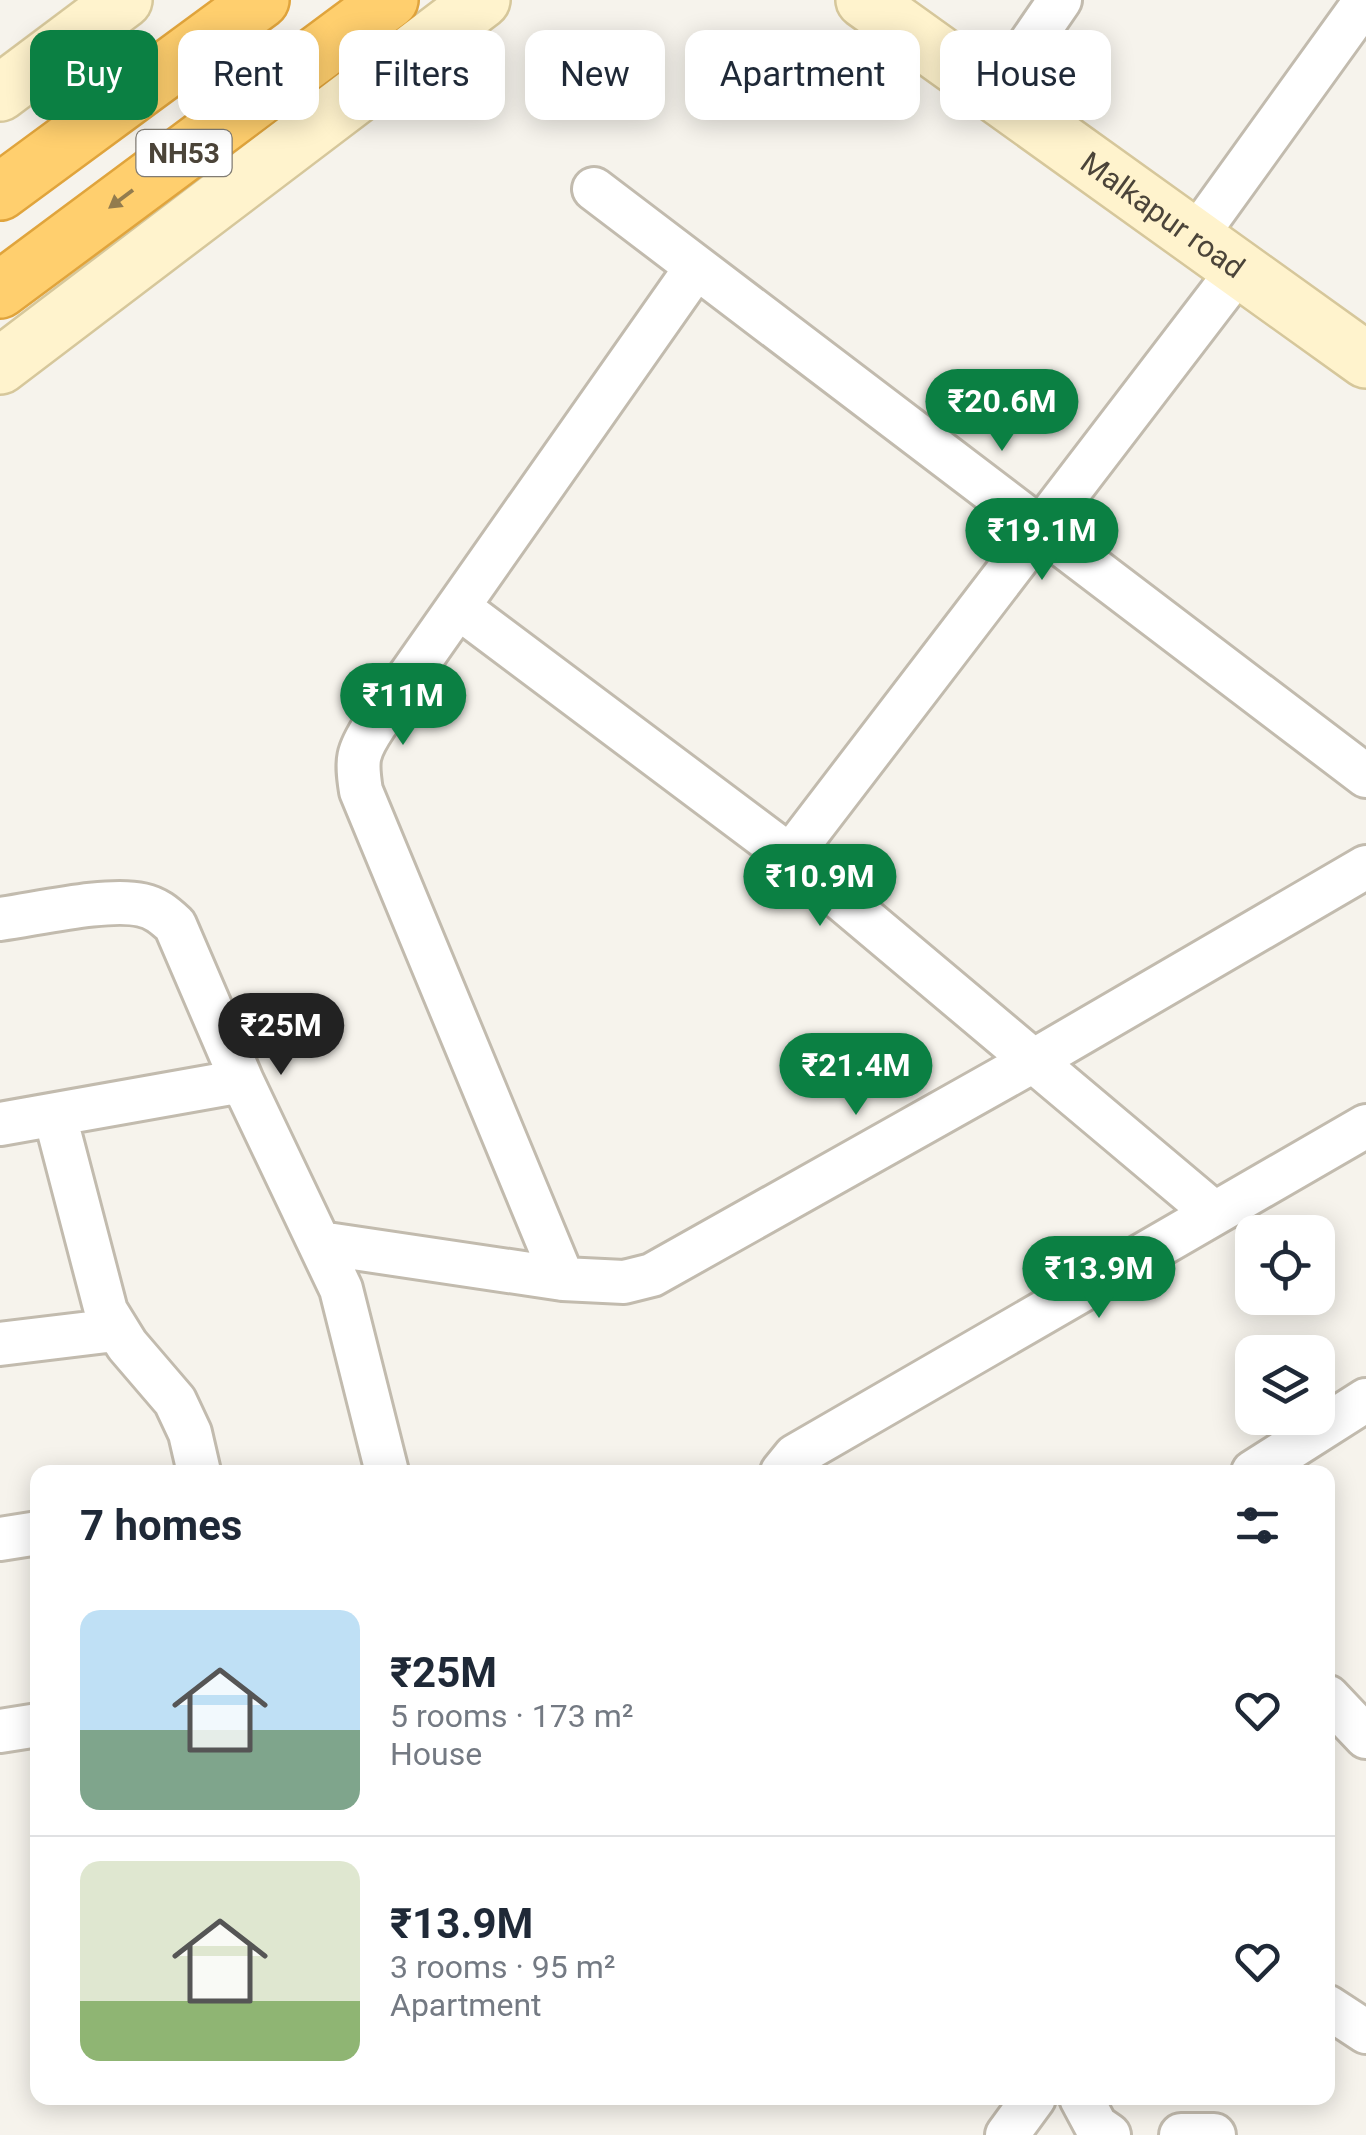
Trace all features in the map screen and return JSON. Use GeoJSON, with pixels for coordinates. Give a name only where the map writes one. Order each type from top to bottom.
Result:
{"type":"FeatureCollection","features":[{"type":"Feature","properties":{"kind":"highway","name":"NH53"},"geometry":{"type":"LineString","coordinates":[[0,192],[261,0]]}},
{"type":"Feature","properties":{"kind":"highway","name":"NH53"},"geometry":{"type":"LineString","coordinates":[[0,290],[379,8]]}},
{"type":"Feature","properties":{"kind":"street"},"geometry":{"type":"LineString","coordinates":[[0,93],[124,0]]}},
{"type":"Feature","properties":{"kind":"street"},"geometry":{"type":"LineString","coordinates":[[0,366],[482,0]]}},
{"type":"Feature","properties":{"kind":"street","name":"Malkapur road"},"geometry":{"type":"LineString","coordinates":[[864,0],[940,54]]}},
{"type":"Feature","properties":{"kind":"street"},"geometry":{"type":"LineString","coordinates":[[1039,30],[1060,0]]}},
{"type":"Feature","properties":{"kind":"street"},"geometry":{"type":"LineString","coordinates":[[1196,236],[1366,0]]}},
{"type":"Feature","properties":{"kind":"street","name":"Malkapur road"},"geometry":{"type":"LineString","coordinates":[[1034,120],[1366,360]]}},
{"type":"Feature","properties":{"kind":"street"},"geometry":{"type":"LineString","coordinates":[[594,189],[1366,776]]}},
{"type":"Feature","properties":{"kind":"street"},"geometry":{"type":"LineString","coordinates":[[563,1279],[361,792],[357,766],[360,748],[695,268]]}},
{"type":"Feature","properties":{"kind":"street"},"geometry":{"type":"LineString","coordinates":[[790,856],[1240,268]]}},
{"type":"Feature","properties":{"kind":"street"},"geometry":{"type":"LineString","coordinates":[[458,607],[790,856],[1213,1212]]}},
{"type":"Feature","properties":{"kind":"street"},"geometry":{"type":"LineString","coordinates":[[320,1243],[563,1279],[624,1282],[652,1275],[1366,867]]}},
{"type":"Feature","properties":{"kind":"street"},"geometry":{"type":"LineString","coordinates":[[0,919],[139,904],[160,910],[175,925],[242,1080],[341,1289],[385,1465]]}},
{"type":"Feature","properties":{"kind":"street"},"geometry":{"type":"LineString","coordinates":[[0,1124],[242,1080]]}},
{"type":"Feature","properties":{"kind":"street"},"geometry":{"type":"LineString","coordinates":[[54,1116],[106,1312],[116,1330],[175,1401],[190,1434],[197,1465]]}},
{"type":"Feature","properties":{"kind":"street"},"geometry":{"type":"LineString","coordinates":[[788,1465],[795,1456],[1366,1126]]}},
{"type":"Feature","properties":{"kind":"street"},"geometry":{"type":"LineString","coordinates":[[0,1344],[116,1330]]}},
{"type":"Feature","properties":{"kind":"street"},"geometry":{"type":"LineString","coordinates":[[1264,1465],[1366,1400]]}},
{"type":"Feature","properties":{"kind":"street"},"geometry":{"type":"LineString","coordinates":[[0,1540],[30,1534]]}},
{"type":"Feature","properties":{"kind":"street"},"geometry":{"type":"LineString","coordinates":[[1335,1704],[1366,1737]]}},
{"type":"Feature","properties":{"kind":"street"},"geometry":{"type":"LineString","coordinates":[[0,1731],[30,1726]]}},
{"type":"Feature","properties":{"kind":"street"},"geometry":{"type":"LineString","coordinates":[[1335,2012],[1366,2032]]}},
{"type":"Feature","properties":{"kind":"street"},"geometry":{"type":"LineString","coordinates":[[1008,2135],[1029,2105]]}},
{"type":"Feature","properties":{"kind":"street"},"geometry":{"type":"LineString","coordinates":[[1085,2105],[1096,2126],[1109,2135]]}},
{"type":"Feature","properties":{"kind":"street"},"geometry":{"type":"LineString","coordinates":[[1180,2135],[1214,2135]]}}]}
